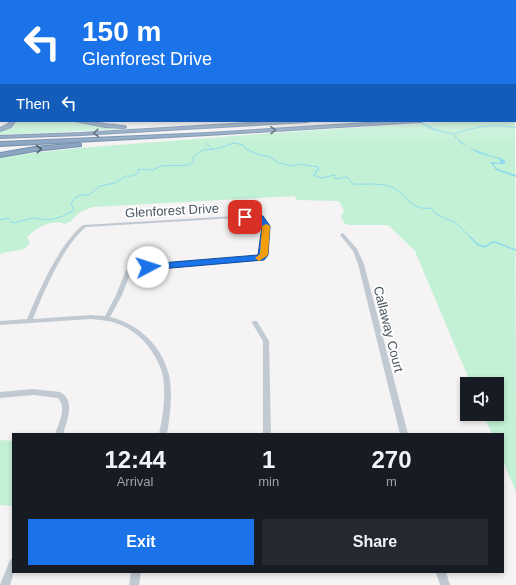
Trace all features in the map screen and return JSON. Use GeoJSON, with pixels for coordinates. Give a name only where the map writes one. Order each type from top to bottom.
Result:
{"type":"FeatureCollection","features":[{"type":"Feature","properties":{"kind":"highway"},"geometry":{"type":"LineString","coordinates":[[0,130],[12,122]]}},
{"type":"Feature","properties":{"kind":"highway"},"geometry":{"type":"LineString","coordinates":[[83,122],[105,126],[129,127],[221,124],[247,125]]}},
{"type":"Feature","properties":{"kind":"highway"},"geometry":{"type":"LineString","coordinates":[[0,137],[292,122]]}},
{"type":"Feature","properties":{"kind":"highway"},"geometry":{"type":"LineString","coordinates":[[0,144],[400,122]]}},
{"type":"Feature","properties":{"kind":"highway"},"geometry":{"type":"LineString","coordinates":[[0,155],[35,149],[234,132]]}},
{"type":"Feature","properties":{"kind":"street","name":"Glenforest Drive"},"geometry":{"type":"LineString","coordinates":[[29,320],[45,287],[76,233],[85,226],[252,216],[260,218],[263,221],[266,226],[265,249],[264,255],[261,258],[129,270],[122,290],[106,319]]}},
{"type":"Feature","properties":{"kind":"street","name":"Callaway Court"},"geometry":{"type":"LineString","coordinates":[[342,235],[355,250],[361,264],[404,433]]}},
{"type":"Feature","properties":{"kind":"street"},"geometry":{"type":"LineString","coordinates":[[0,323],[92,317],[128,325],[145,339],[160,356],[168,384],[163,433]]}},
{"type":"Feature","properties":{"kind":"street"},"geometry":{"type":"LineString","coordinates":[[255,323],[266,341],[267,433]]}},
{"type":"Feature","properties":{"kind":"street"},"geometry":{"type":"LineString","coordinates":[[0,395],[33,392],[60,395],[64,398],[66,404],[63,424],[59,433]]}},
{"type":"Feature","properties":{"kind":"street"},"geometry":{"type":"LineString","coordinates":[[5,585],[12,566]]}},
{"type":"Feature","properties":{"kind":"street"},"geometry":{"type":"LineString","coordinates":[[134,585],[136,573]]}},
{"type":"Feature","properties":{"kind":"street"},"geometry":{"type":"LineString","coordinates":[[441,573],[445,585]]}},
{"type":"Feature","properties":{"kind":"green space"},"geometry":{"type":"Polygon","coordinates":[[[16,122],[77,122],[110,128],[142,128],[0,135],[0,131],[12,126],[16,122]]]}},
{"type":"Feature","properties":{"kind":"green space"},"geometry":{"type":"Polygon","coordinates":[[[448,122],[515,122],[516,492],[504,463],[504,433],[492,433],[486,421],[504,421],[504,377],[468,377],[415,251],[388,225],[345,224],[341,217],[344,211],[339,201],[296,200],[295,196],[93,207],[80,212],[71,221],[65,224],[49,223],[40,227],[27,237],[30,243],[24,249],[2,253],[0,255],[0,157],[79,148],[286,132],[448,122]]]}},
{"type":"Feature","properties":{"kind":"green space"},"geometry":{"type":"Polygon","coordinates":[[[0,440],[12,441],[12,506],[0,505],[0,440]]]}},
{"type":"Feature","properties":{"kind":"water"},"geometry":{"type":"Polygon","coordinates":[[[419,122],[422,122],[435,129],[452,133],[466,147],[452,134],[433,130],[419,122]]]}},
{"type":"Feature","properties":{"kind":"water"},"geometry":{"type":"Polygon","coordinates":[[[468,147],[501,158],[505,161],[505,164],[494,164],[494,166],[498,169],[516,175],[516,177],[496,170],[490,162],[500,163],[499,159],[478,153],[468,147]]]}},
{"type":"Feature","properties":{"kind":"waterway"},"geometry":{"type":"LineString","coordinates":[[453,134],[484,126],[516,128]]}},
{"type":"Feature","properties":{"kind":"waterway"},"geometry":{"type":"LineString","coordinates":[[206,143],[212,149]]}},
{"type":"Feature","properties":{"kind":"waterway"},"geometry":{"type":"LineString","coordinates":[[0,220],[8,218],[13,223],[33,218],[49,220],[63,216],[74,210],[71,204],[75,198],[81,195],[89,195],[100,186],[115,183],[126,176],[132,176],[138,173],[138,169],[153,170],[161,166],[189,165],[193,162],[193,157],[203,150],[216,149],[234,143],[243,145],[246,149],[257,154],[270,157],[279,163],[292,166],[299,164],[318,167],[319,170],[315,171],[317,173],[313,175],[321,178],[335,175],[335,179],[347,177],[353,184],[386,185],[396,190],[413,205],[431,208],[436,214],[456,223],[477,244],[484,247],[492,242],[495,242],[516,250]]}},
{"type":"Feature","properties":{"kind":"slow traffic"},"geometry":{"type":"LineString","coordinates":[[259,258],[264,255],[266,226]]}},
{"type":"Feature","properties":{"kind":"route"},"geometry":{"type":"LineString","coordinates":[[148,267],[261,258],[264,255],[265,249],[266,226],[260,218],[252,216],[245,217]]}}]}
